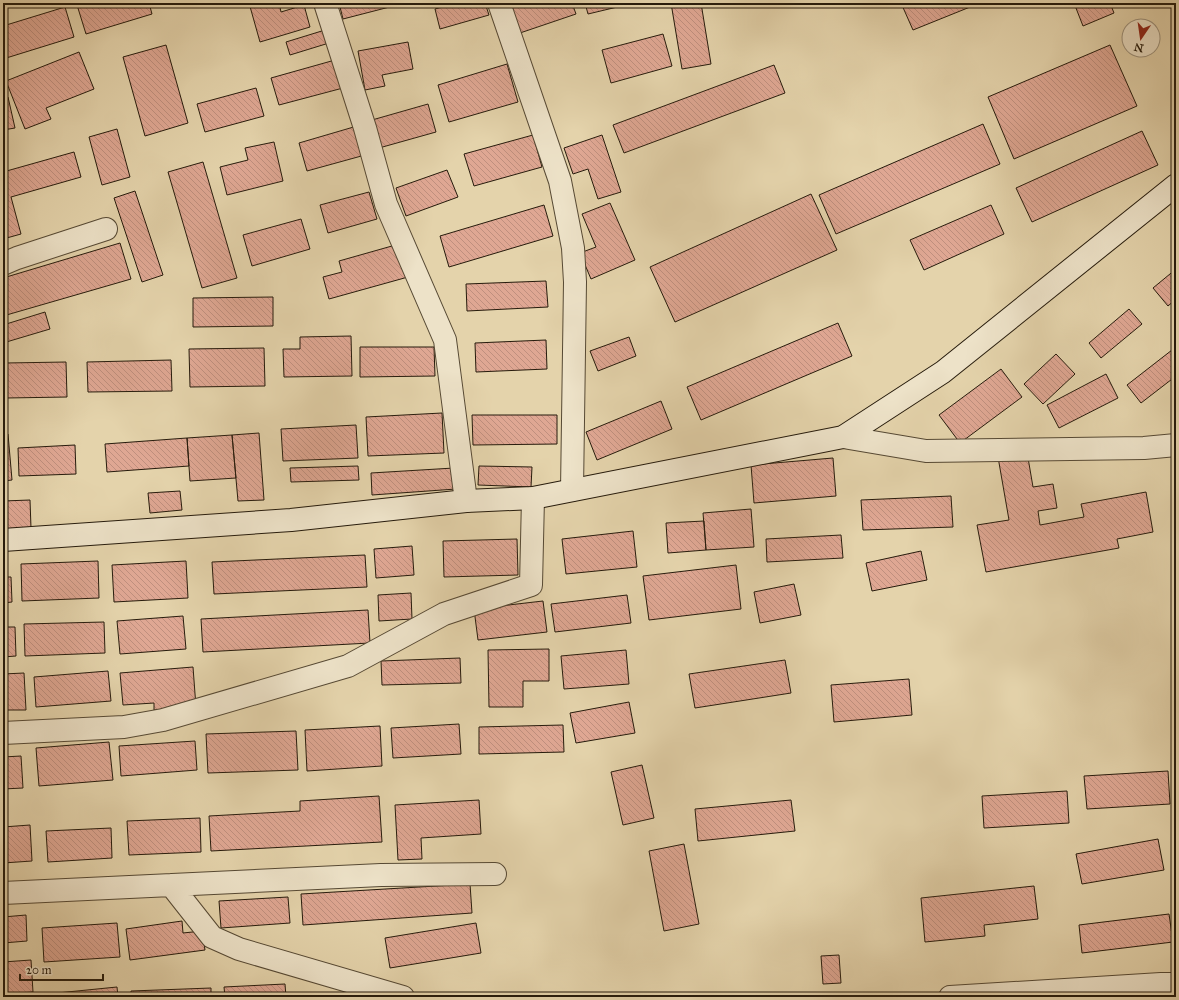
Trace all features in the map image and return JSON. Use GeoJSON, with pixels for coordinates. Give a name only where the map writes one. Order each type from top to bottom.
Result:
{"type":"FeatureCollection","features":[{"type":"Feature","properties":{"kind":"street"},"geometry":{"type":"LineString","coordinates":[[325,3],[365,128],[386,204],[445,340],[466,501]]}},
{"type":"Feature","properties":{"kind":"street"},"geometry":{"type":"LineString","coordinates":[[499,3],[560,181],[573,248],[575,282],[572,490]]}},
{"type":"Feature","properties":{"kind":"street"},"geometry":{"type":"LineString","coordinates":[[843,437],[943,372],[1176,185]]}},
{"type":"Feature","properties":{"kind":"street"},"geometry":{"type":"LineString","coordinates":[[3,264],[106,229]]}},
{"type":"Feature","properties":{"kind":"street"},"geometry":{"type":"LineString","coordinates":[[3,540],[291,520],[466,501],[533,498],[843,437],[926,451],[1144,448],[1176,446]]}},
{"type":"Feature","properties":{"kind":"street"},"geometry":{"type":"LineString","coordinates":[[3,733],[124,727],[163,720],[348,666],[444,614],[531,585],[533,498]]}},
{"type":"Feature","properties":{"kind":"street"},"geometry":{"type":"LineString","coordinates":[[3,892],[381,875],[495,874]]}},
{"type":"Feature","properties":{"kind":"street"},"geometry":{"type":"LineString","coordinates":[[171,885],[212,937],[239,949],[403,997]]}},
{"type":"Feature","properties":{"kind":"street"},"geometry":{"type":"LineString","coordinates":[[950,997],[1176,984]]}},
{"type":"Feature","properties":{"kind":"building"},"geometry":{"type":"Polygon","coordinates":[[[86,3],[149,3],[152,14],[86,34],[77,5],[86,3]]]}},
{"type":"Feature","properties":{"kind":"building"},"geometry":{"type":"Polygon","coordinates":[[[249,3],[279,3],[281,12],[304,5],[310,27],[260,42],[249,3]]]}},
{"type":"Feature","properties":{"kind":"building"},"geometry":{"type":"Polygon","coordinates":[[[339,3],[405,3],[343,19],[339,3]]]}},
{"type":"Feature","properties":{"kind":"building"},"geometry":{"type":"Polygon","coordinates":[[[457,3],[485,3],[489,15],[440,29],[435,9],[457,3]]]}},
{"type":"Feature","properties":{"kind":"building"},"geometry":{"type":"Polygon","coordinates":[[[515,3],[572,3],[576,14],[517,34],[507,6],[515,3]]]}},
{"type":"Feature","properties":{"kind":"building"},"geometry":{"type":"Polygon","coordinates":[[[585,3],[634,3],[588,14],[585,3]]]}},
{"type":"Feature","properties":{"kind":"building"},"geometry":{"type":"Polygon","coordinates":[[[671,3],[701,3],[711,64],[682,69],[671,3]]]}},
{"type":"Feature","properties":{"kind":"building"},"geometry":{"type":"Polygon","coordinates":[[[901,3],[980,3],[913,30],[901,3]]]}},
{"type":"Feature","properties":{"kind":"building"},"geometry":{"type":"Polygon","coordinates":[[[1074,3],[1110,3],[1114,13],[1083,26],[1074,3]]]}},
{"type":"Feature","properties":{"kind":"building"},"geometry":{"type":"Polygon","coordinates":[[[65,7],[74,37],[3,59],[3,26],[65,7]]]}},
{"type":"Feature","properties":{"kind":"building"},"geometry":{"type":"Polygon","coordinates":[[[325,30],[329,43],[290,55],[286,42],[325,30]]]}},
{"type":"Feature","properties":{"kind":"building"},"geometry":{"type":"Polygon","coordinates":[[[663,34],[672,66],[611,83],[602,50],[663,34]]]}},
{"type":"Feature","properties":{"kind":"building"},"geometry":{"type":"Polygon","coordinates":[[[408,42],[413,69],[382,75],[385,86],[365,90],[358,51],[408,42]]]}},
{"type":"Feature","properties":{"kind":"building"},"geometry":{"type":"Polygon","coordinates":[[[166,45],[188,123],[145,136],[123,57],[166,45]]]}},
{"type":"Feature","properties":{"kind":"building"},"geometry":{"type":"Polygon","coordinates":[[[1110,45],[1137,106],[1014,159],[988,97],[1110,45]]]}},
{"type":"Feature","properties":{"kind":"building"},"geometry":{"type":"Polygon","coordinates":[[[79,52],[94,89],[46,108],[51,119],[25,129],[6,81],[79,52]]]}},
{"type":"Feature","properties":{"kind":"building"},"geometry":{"type":"Polygon","coordinates":[[[335,60],[343,88],[279,105],[271,78],[335,60]]]}},
{"type":"Feature","properties":{"kind":"building"},"geometry":{"type":"Polygon","coordinates":[[[507,64],[518,102],[449,122],[438,85],[507,64]]]}},
{"type":"Feature","properties":{"kind":"building"},"geometry":{"type":"Polygon","coordinates":[[[774,65],[785,93],[624,153],[613,125],[774,65]]]}},
{"type":"Feature","properties":{"kind":"building"},"geometry":{"type":"Polygon","coordinates":[[[256,88],[264,116],[205,132],[197,104],[256,88]]]}},
{"type":"Feature","properties":{"kind":"building"},"geometry":{"type":"Polygon","coordinates":[[[8,97],[15,128],[3,130],[3,98],[8,97]]]}},
{"type":"Feature","properties":{"kind":"building"},"geometry":{"type":"Polygon","coordinates":[[[428,104],[436,132],[379,148],[372,120],[428,104]]]}},
{"type":"Feature","properties":{"kind":"building"},"geometry":{"type":"Polygon","coordinates":[[[983,124],[1000,164],[836,234],[819,195],[983,124]]]}},
{"type":"Feature","properties":{"kind":"building"},"geometry":{"type":"Polygon","coordinates":[[[357,126],[365,155],[307,171],[299,143],[357,126]]]}},
{"type":"Feature","properties":{"kind":"building"},"geometry":{"type":"Polygon","coordinates":[[[117,129],[130,177],[102,185],[89,137],[117,129]]]}},
{"type":"Feature","properties":{"kind":"building"},"geometry":{"type":"Polygon","coordinates":[[[1142,131],[1158,165],[1032,222],[1016,188],[1142,131]]]}},
{"type":"Feature","properties":{"kind":"building"},"geometry":{"type":"Polygon","coordinates":[[[533,135],[542,167],[474,186],[464,154],[533,135]]]}},
{"type":"Feature","properties":{"kind":"building"},"geometry":{"type":"Polygon","coordinates":[[[602,135],[621,192],[598,199],[588,169],[573,174],[564,148],[602,135]]]}},
{"type":"Feature","properties":{"kind":"building"},"geometry":{"type":"Polygon","coordinates":[[[274,142],[283,181],[227,195],[220,167],[248,160],[245,148],[274,142]]]}},
{"type":"Feature","properties":{"kind":"building"},"geometry":{"type":"Polygon","coordinates":[[[74,152],[81,177],[11,197],[21,234],[3,239],[3,172],[74,152]]]}},
{"type":"Feature","properties":{"kind":"building"},"geometry":{"type":"Polygon","coordinates":[[[203,162],[237,278],[202,288],[168,172],[203,162]]]}},
{"type":"Feature","properties":{"kind":"building"},"geometry":{"type":"Polygon","coordinates":[[[447,170],[458,197],[406,216],[396,188],[447,170]]]}},
{"type":"Feature","properties":{"kind":"building"},"geometry":{"type":"Polygon","coordinates":[[[135,191],[163,275],[142,282],[114,198],[135,191]]]}},
{"type":"Feature","properties":{"kind":"building"},"geometry":{"type":"Polygon","coordinates":[[[369,192],[377,219],[328,233],[320,205],[369,192]]]}},
{"type":"Feature","properties":{"kind":"building"},"geometry":{"type":"Polygon","coordinates":[[[811,194],[837,250],[675,322],[650,267],[811,194]]]}},
{"type":"Feature","properties":{"kind":"building"},"geometry":{"type":"Polygon","coordinates":[[[610,203],[635,260],[591,279],[580,253],[596,247],[582,214],[610,203]]]}},
{"type":"Feature","properties":{"kind":"building"},"geometry":{"type":"Polygon","coordinates":[[[544,205],[553,236],[449,267],[440,236],[544,205]]]}},
{"type":"Feature","properties":{"kind":"building"},"geometry":{"type":"Polygon","coordinates":[[[991,205],[1004,234],[924,270],[910,240],[991,205]]]}},
{"type":"Feature","properties":{"kind":"building"},"geometry":{"type":"Polygon","coordinates":[[[301,219],[310,249],[252,266],[243,235],[301,219]]]}},
{"type":"Feature","properties":{"kind":"building"},"geometry":{"type":"Polygon","coordinates":[[[120,243],[131,279],[3,316],[3,278],[120,243]]]}},
{"type":"Feature","properties":{"kind":"building"},"geometry":{"type":"Polygon","coordinates":[[[399,244],[408,277],[329,299],[323,277],[342,272],[339,261],[399,244]]]}},
{"type":"Feature","properties":{"kind":"building"},"geometry":{"type":"Polygon","coordinates":[[[1176,269],[1176,299],[1168,306],[1153,288],[1176,269]]]}},
{"type":"Feature","properties":{"kind":"building"},"geometry":{"type":"Polygon","coordinates":[[[546,281],[548,307],[467,311],[466,284],[546,281]]]}},
{"type":"Feature","properties":{"kind":"building"},"geometry":{"type":"Polygon","coordinates":[[[273,297],[273,326],[193,327],[193,298],[273,297]]]}},
{"type":"Feature","properties":{"kind":"building"},"geometry":{"type":"Polygon","coordinates":[[[1129,309],[1142,324],[1101,358],[1089,343],[1129,309]]]}},
{"type":"Feature","properties":{"kind":"building"},"geometry":{"type":"Polygon","coordinates":[[[45,312],[50,329],[3,343],[3,325],[45,312]]]}},
{"type":"Feature","properties":{"kind":"building"},"geometry":{"type":"Polygon","coordinates":[[[838,323],[852,356],[701,420],[687,387],[838,323]]]}},
{"type":"Feature","properties":{"kind":"building"},"geometry":{"type":"Polygon","coordinates":[[[351,336],[352,376],[284,377],[283,349],[300,349],[300,337],[351,336]]]}},
{"type":"Feature","properties":{"kind":"building"},"geometry":{"type":"Polygon","coordinates":[[[629,337],[636,356],[598,371],[590,351],[629,337]]]}},
{"type":"Feature","properties":{"kind":"building"},"geometry":{"type":"Polygon","coordinates":[[[546,340],[547,369],[476,372],[475,343],[546,340]]]}},
{"type":"Feature","properties":{"kind":"building"},"geometry":{"type":"Polygon","coordinates":[[[360,347],[434,347],[435,376],[360,377],[360,347]]]}},
{"type":"Feature","properties":{"kind":"building"},"geometry":{"type":"Polygon","coordinates":[[[264,348],[265,386],[190,387],[189,349],[264,348]]]}},
{"type":"Feature","properties":{"kind":"building"},"geometry":{"type":"Polygon","coordinates":[[[1172,350],[1176,355],[1176,376],[1141,403],[1127,385],[1172,350]]]}},
{"type":"Feature","properties":{"kind":"building"},"geometry":{"type":"Polygon","coordinates":[[[1056,354],[1075,374],[1043,404],[1024,384],[1056,354]]]}},
{"type":"Feature","properties":{"kind":"building"},"geometry":{"type":"Polygon","coordinates":[[[171,360],[172,391],[88,392],[87,362],[171,360]]]}},
{"type":"Feature","properties":{"kind":"building"},"geometry":{"type":"Polygon","coordinates":[[[66,362],[67,397],[6,398],[5,363],[66,362]]]}},
{"type":"Feature","properties":{"kind":"building"},"geometry":{"type":"Polygon","coordinates":[[[1001,369],[1022,397],[960,443],[939,415],[1001,369]]]}},
{"type":"Feature","properties":{"kind":"building"},"geometry":{"type":"Polygon","coordinates":[[[1106,374],[1118,398],[1059,428],[1047,405],[1106,374]]]}},
{"type":"Feature","properties":{"kind":"building"},"geometry":{"type":"Polygon","coordinates":[[[661,401],[672,429],[597,460],[586,432],[661,401]]]}},
{"type":"Feature","properties":{"kind":"building"},"geometry":{"type":"Polygon","coordinates":[[[442,413],[444,453],[368,456],[366,417],[442,413]]]}},
{"type":"Feature","properties":{"kind":"building"},"geometry":{"type":"Polygon","coordinates":[[[472,415],[557,415],[557,444],[473,445],[472,415]]]}},
{"type":"Feature","properties":{"kind":"building"},"geometry":{"type":"Polygon","coordinates":[[[356,425],[358,458],[283,461],[281,429],[356,425]]]}},
{"type":"Feature","properties":{"kind":"building"},"geometry":{"type":"Polygon","coordinates":[[[259,433],[264,500],[238,501],[232,435],[259,433]]]}},
{"type":"Feature","properties":{"kind":"building"},"geometry":{"type":"Polygon","coordinates":[[[3,434],[8,434],[12,480],[3,481],[3,434]]]}},
{"type":"Feature","properties":{"kind":"building"},"geometry":{"type":"Polygon","coordinates":[[[232,435],[236,478],[190,481],[187,438],[232,435]]]}},
{"type":"Feature","properties":{"kind":"building"},"geometry":{"type":"Polygon","coordinates":[[[187,438],[189,466],[107,472],[105,444],[187,438]]]}},
{"type":"Feature","properties":{"kind":"building"},"geometry":{"type":"Polygon","coordinates":[[[75,445],[76,474],[19,476],[18,448],[75,445]]]}},
{"type":"Feature","properties":{"kind":"building"},"geometry":{"type":"Polygon","coordinates":[[[1027,452],[1033,487],[1053,484],[1057,508],[1038,511],[1040,525],[1084,517],[1081,504],[1146,492],[1153,532],[1117,539],[1119,548],[986,572],[977,525],[1009,520],[998,457],[1027,452]]]}},
{"type":"Feature","properties":{"kind":"building"},"geometry":{"type":"Polygon","coordinates":[[[833,458],[836,496],[754,503],[751,465],[833,458]]]}},
{"type":"Feature","properties":{"kind":"building"},"geometry":{"type":"Polygon","coordinates":[[[358,466],[359,480],[291,482],[290,468],[358,466]]]}},
{"type":"Feature","properties":{"kind":"building"},"geometry":{"type":"Polygon","coordinates":[[[479,466],[532,467],[531,487],[478,485],[479,466]]]}},
{"type":"Feature","properties":{"kind":"building"},"geometry":{"type":"Polygon","coordinates":[[[454,468],[456,489],[372,495],[371,473],[454,468]]]}},
{"type":"Feature","properties":{"kind":"building"},"geometry":{"type":"Polygon","coordinates":[[[180,491],[182,510],[150,513],[148,493],[180,491]]]}},
{"type":"Feature","properties":{"kind":"building"},"geometry":{"type":"Polygon","coordinates":[[[951,496],[953,527],[863,530],[861,500],[951,496]]]}},
{"type":"Feature","properties":{"kind":"building"},"geometry":{"type":"Polygon","coordinates":[[[30,500],[31,528],[3,529],[3,501],[30,500]]]}},
{"type":"Feature","properties":{"kind":"building"},"geometry":{"type":"Polygon","coordinates":[[[751,509],[754,547],[706,550],[703,513],[751,509]]]}},
{"type":"Feature","properties":{"kind":"building"},"geometry":{"type":"Polygon","coordinates":[[[704,521],[706,550],[668,553],[666,523],[704,521]]]}},
{"type":"Feature","properties":{"kind":"building"},"geometry":{"type":"Polygon","coordinates":[[[633,531],[637,567],[566,574],[562,539],[633,531]]]}},
{"type":"Feature","properties":{"kind":"building"},"geometry":{"type":"Polygon","coordinates":[[[841,535],[843,558],[767,562],[766,539],[841,535]]]}},
{"type":"Feature","properties":{"kind":"building"},"geometry":{"type":"Polygon","coordinates":[[[517,539],[518,575],[444,577],[443,541],[517,539]]]}},
{"type":"Feature","properties":{"kind":"building"},"geometry":{"type":"Polygon","coordinates":[[[412,546],[414,575],[376,578],[374,549],[412,546]]]}},
{"type":"Feature","properties":{"kind":"building"},"geometry":{"type":"Polygon","coordinates":[[[921,551],[927,580],[872,591],[866,563],[921,551]]]}},
{"type":"Feature","properties":{"kind":"building"},"geometry":{"type":"Polygon","coordinates":[[[365,555],[367,587],[214,594],[212,562],[365,555]]]}},
{"type":"Feature","properties":{"kind":"building"},"geometry":{"type":"Polygon","coordinates":[[[98,561],[99,598],[22,601],[21,564],[98,561]]]}},
{"type":"Feature","properties":{"kind":"building"},"geometry":{"type":"Polygon","coordinates":[[[186,561],[188,598],[114,602],[112,565],[186,561]]]}},
{"type":"Feature","properties":{"kind":"building"},"geometry":{"type":"Polygon","coordinates":[[[736,565],[741,609],[649,620],[643,576],[736,565]]]}},
{"type":"Feature","properties":{"kind":"building"},"geometry":{"type":"Polygon","coordinates":[[[3,577],[11,577],[12,602],[3,603],[3,577]]]}},
{"type":"Feature","properties":{"kind":"building"},"geometry":{"type":"Polygon","coordinates":[[[794,584],[801,615],[760,623],[754,592],[794,584]]]}},
{"type":"Feature","properties":{"kind":"building"},"geometry":{"type":"Polygon","coordinates":[[[411,593],[412,619],[379,621],[378,595],[411,593]]]}},
{"type":"Feature","properties":{"kind":"building"},"geometry":{"type":"Polygon","coordinates":[[[627,595],[631,623],[555,632],[551,604],[627,595]]]}},
{"type":"Feature","properties":{"kind":"building"},"geometry":{"type":"Polygon","coordinates":[[[543,601],[547,632],[478,640],[474,609],[543,601]]]}},
{"type":"Feature","properties":{"kind":"building"},"geometry":{"type":"Polygon","coordinates":[[[368,610],[370,643],[203,652],[201,619],[368,610]]]}},
{"type":"Feature","properties":{"kind":"building"},"geometry":{"type":"Polygon","coordinates":[[[183,616],[186,649],[120,654],[117,621],[183,616]]]}},
{"type":"Feature","properties":{"kind":"building"},"geometry":{"type":"Polygon","coordinates":[[[104,622],[105,653],[25,656],[24,624],[104,622]]]}},
{"type":"Feature","properties":{"kind":"building"},"geometry":{"type":"Polygon","coordinates":[[[3,627],[15,627],[16,656],[3,657],[3,627]]]}},
{"type":"Feature","properties":{"kind":"building"},"geometry":{"type":"Polygon","coordinates":[[[549,649],[549,681],[523,681],[523,707],[489,707],[488,650],[549,649]]]}},
{"type":"Feature","properties":{"kind":"building"},"geometry":{"type":"Polygon","coordinates":[[[626,650],[629,684],[564,689],[561,656],[626,650]]]}},
{"type":"Feature","properties":{"kind":"building"},"geometry":{"type":"Polygon","coordinates":[[[460,658],[461,683],[382,685],[381,661],[460,658]]]}},
{"type":"Feature","properties":{"kind":"building"},"geometry":{"type":"Polygon","coordinates":[[[785,660],[791,693],[695,708],[689,674],[785,660]]]}},
{"type":"Feature","properties":{"kind":"building"},"geometry":{"type":"Polygon","coordinates":[[[193,667],[196,707],[154,710],[154,703],[123,705],[120,673],[193,667]]]}},
{"type":"Feature","properties":{"kind":"building"},"geometry":{"type":"Polygon","coordinates":[[[108,671],[111,701],[36,707],[34,677],[108,671]]]}},
{"type":"Feature","properties":{"kind":"building"},"geometry":{"type":"Polygon","coordinates":[[[24,673],[26,710],[3,710],[3,674],[24,673]]]}},
{"type":"Feature","properties":{"kind":"building"},"geometry":{"type":"Polygon","coordinates":[[[909,679],[912,715],[834,722],[831,685],[909,679]]]}},
{"type":"Feature","properties":{"kind":"building"},"geometry":{"type":"Polygon","coordinates":[[[629,702],[635,733],[576,743],[570,713],[629,702]]]}},
{"type":"Feature","properties":{"kind":"building"},"geometry":{"type":"Polygon","coordinates":[[[459,724],[461,754],[393,758],[391,728],[459,724]]]}},
{"type":"Feature","properties":{"kind":"building"},"geometry":{"type":"Polygon","coordinates":[[[563,725],[564,752],[479,754],[479,727],[563,725]]]}},
{"type":"Feature","properties":{"kind":"building"},"geometry":{"type":"Polygon","coordinates":[[[380,726],[382,766],[307,771],[305,730],[380,726]]]}},
{"type":"Feature","properties":{"kind":"building"},"geometry":{"type":"Polygon","coordinates":[[[296,731],[298,770],[208,773],[206,734],[296,731]]]}},
{"type":"Feature","properties":{"kind":"building"},"geometry":{"type":"Polygon","coordinates":[[[195,741],[197,770],[121,776],[119,746],[195,741]]]}},
{"type":"Feature","properties":{"kind":"building"},"geometry":{"type":"Polygon","coordinates":[[[109,742],[113,780],[39,786],[36,748],[109,742]]]}},
{"type":"Feature","properties":{"kind":"building"},"geometry":{"type":"Polygon","coordinates":[[[21,756],[23,788],[3,789],[3,757],[21,756]]]}},
{"type":"Feature","properties":{"kind":"building"},"geometry":{"type":"Polygon","coordinates":[[[642,765],[654,818],[623,825],[611,772],[642,765]]]}},
{"type":"Feature","properties":{"kind":"building"},"geometry":{"type":"Polygon","coordinates":[[[1168,771],[1170,804],[1087,809],[1084,776],[1168,771]]]}},
{"type":"Feature","properties":{"kind":"building"},"geometry":{"type":"Polygon","coordinates":[[[1067,791],[1069,823],[984,828],[982,796],[1067,791]]]}},
{"type":"Feature","properties":{"kind":"building"},"geometry":{"type":"Polygon","coordinates":[[[379,796],[382,842],[211,851],[209,816],[300,811],[300,801],[379,796]]]}},
{"type":"Feature","properties":{"kind":"building"},"geometry":{"type":"Polygon","coordinates":[[[479,800],[481,834],[421,838],[422,859],[398,860],[395,805],[479,800]]]}},
{"type":"Feature","properties":{"kind":"building"},"geometry":{"type":"Polygon","coordinates":[[[791,800],[795,831],[698,841],[695,809],[791,800]]]}},
{"type":"Feature","properties":{"kind":"building"},"geometry":{"type":"Polygon","coordinates":[[[200,818],[201,852],[129,855],[127,821],[200,818]]]}},
{"type":"Feature","properties":{"kind":"building"},"geometry":{"type":"Polygon","coordinates":[[[30,825],[32,861],[3,863],[3,827],[30,825]]]}},
{"type":"Feature","properties":{"kind":"building"},"geometry":{"type":"Polygon","coordinates":[[[111,828],[112,858],[48,862],[46,831],[111,828]]]}},
{"type":"Feature","properties":{"kind":"building"},"geometry":{"type":"Polygon","coordinates":[[[1158,839],[1164,870],[1082,884],[1076,854],[1158,839]]]}},
{"type":"Feature","properties":{"kind":"building"},"geometry":{"type":"Polygon","coordinates":[[[684,844],[699,924],[664,931],[649,851],[684,844]]]}},
{"type":"Feature","properties":{"kind":"building"},"geometry":{"type":"Polygon","coordinates":[[[470,884],[472,913],[303,925],[301,894],[470,884]]]}},
{"type":"Feature","properties":{"kind":"building"},"geometry":{"type":"Polygon","coordinates":[[[1034,886],[1038,919],[984,925],[985,936],[925,942],[921,898],[1034,886]]]}},
{"type":"Feature","properties":{"kind":"building"},"geometry":{"type":"Polygon","coordinates":[[[288,897],[290,923],[221,928],[219,901],[288,897]]]}},
{"type":"Feature","properties":{"kind":"building"},"geometry":{"type":"Polygon","coordinates":[[[1169,914],[1173,942],[1082,953],[1079,925],[1169,914]]]}},
{"type":"Feature","properties":{"kind":"building"},"geometry":{"type":"Polygon","coordinates":[[[26,915],[27,941],[3,943],[3,917],[26,915]]]}},
{"type":"Feature","properties":{"kind":"building"},"geometry":{"type":"Polygon","coordinates":[[[182,921],[183,933],[202,931],[205,950],[130,960],[126,929],[182,921]]]}},
{"type":"Feature","properties":{"kind":"building"},"geometry":{"type":"Polygon","coordinates":[[[117,923],[120,957],[44,962],[42,928],[117,923]]]}},
{"type":"Feature","properties":{"kind":"building"},"geometry":{"type":"Polygon","coordinates":[[[476,923],[481,953],[390,968],[385,938],[476,923]]]}},
{"type":"Feature","properties":{"kind":"building"},"geometry":{"type":"Polygon","coordinates":[[[839,955],[841,983],[823,984],[821,956],[839,955]]]}},
{"type":"Feature","properties":{"kind":"building"},"geometry":{"type":"Polygon","coordinates":[[[31,960],[33,992],[3,994],[3,962],[31,960]]]}},
{"type":"Feature","properties":{"kind":"building"},"geometry":{"type":"Polygon","coordinates":[[[285,984],[286,997],[225,997],[224,987],[285,984]]]}},
{"type":"Feature","properties":{"kind":"building"},"geometry":{"type":"Polygon","coordinates":[[[117,987],[118,997],[47,997],[47,994],[117,987]]]}},
{"type":"Feature","properties":{"kind":"building"},"geometry":{"type":"Polygon","coordinates":[[[211,988],[211,997],[131,997],[131,991],[211,988]]]}}]}
